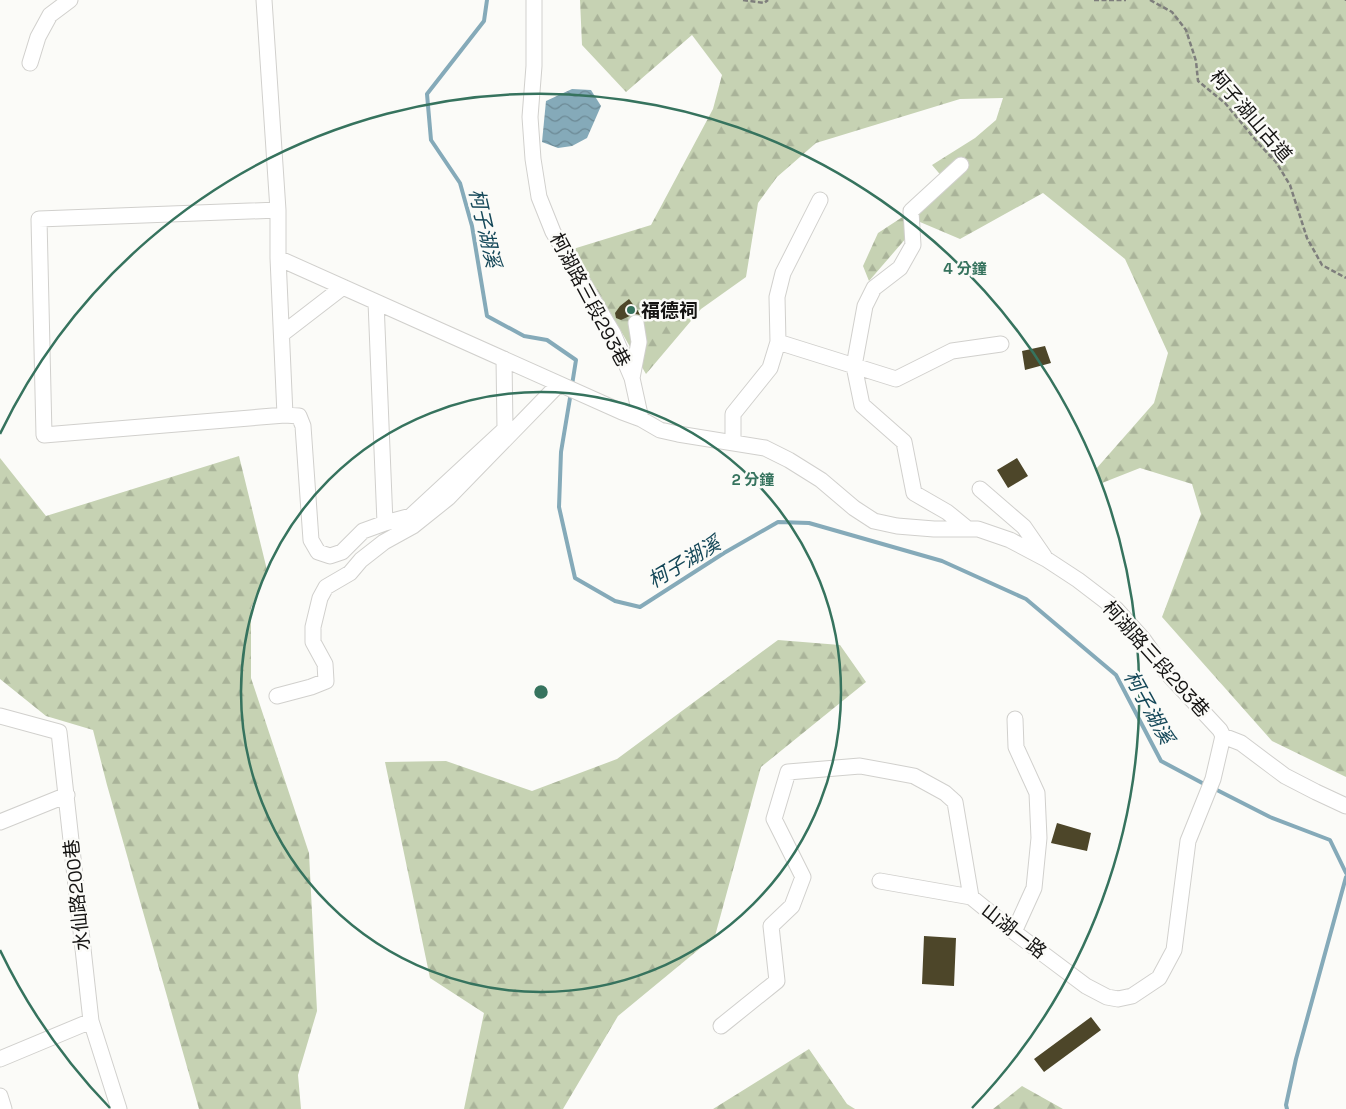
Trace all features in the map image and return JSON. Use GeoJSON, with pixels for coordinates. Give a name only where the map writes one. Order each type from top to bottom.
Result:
{"type":"FeatureCollection","features":[{"type":"Feature","properties":{"kind":"street"},"geometry":{"type":"LineString","coordinates":[[30,63],[38,37],[50,15],[70,0]]}},
{"type":"Feature","properties":{"kind":"street"},"geometry":{"type":"LineString","coordinates":[[264,0],[278,210],[278,258],[285,416]]}},
{"type":"Feature","properties":{"kind":"street","name":"柯湖路三段293巷"},"geometry":{"type":"LineString","coordinates":[[534,0],[534,66],[530,117],[533,159],[540,196],[553,232],[613,334],[632,378],[641,419],[660,430],[765,448],[789,460],[820,480],[854,508],[874,521],[897,526],[978,529],[1010,540],[1046,559],[1078,580],[1116,609],[1143,639],[1167,673],[1220,730],[1223,736]]}},
{"type":"Feature","properties":{"kind":"street"},"geometry":{"type":"LineString","coordinates":[[961,165],[911,211],[913,245],[900,268],[874,288],[865,306],[854,366],[862,405],[904,442],[914,494],[947,512],[968,529]]}},
{"type":"Feature","properties":{"kind":"street"},"geometry":{"type":"LineString","coordinates":[[733,442],[733,414],[770,368],[778,342],[777,297],[783,273],[820,200]]}},
{"type":"Feature","properties":{"kind":"street"},"geometry":{"type":"LineString","coordinates":[[278,210],[39,219],[44,435],[299,416],[303,426],[311,540],[318,552],[330,556],[342,552],[363,532],[384,523],[411,516],[505,429],[504,359]]}},
{"type":"Feature","properties":{"kind":"street"},"geometry":{"type":"LineString","coordinates":[[278,258],[641,419]]}},
{"type":"Feature","properties":{"kind":"street"},"geometry":{"type":"LineString","coordinates":[[282,334],[343,287]]}},
{"type":"Feature","properties":{"kind":"street"},"geometry":{"type":"LineString","coordinates":[[376,302],[384,523]]}},
{"type":"Feature","properties":{"kind":"street"},"geometry":{"type":"LineString","coordinates":[[632,378],[639,342],[636,323]]}},
{"type":"Feature","properties":{"kind":"street"},"geometry":{"type":"LineString","coordinates":[[778,342],[896,378],[952,351],[1001,344]]}},
{"type":"Feature","properties":{"kind":"street"},"geometry":{"type":"LineString","coordinates":[[277,696],[326,681],[325,664],[313,642],[320,598],[326,587],[350,573],[361,560],[384,542],[413,526],[448,498],[559,384]]}},
{"type":"Feature","properties":{"kind":"street"},"geometry":{"type":"LineString","coordinates":[[980,488],[1024,527],[1046,559]]}},
{"type":"Feature","properties":{"kind":"street","name":"水仙路200巷"},"geometry":{"type":"LineString","coordinates":[[0,716],[59,732],[91,1021],[118,1109]]}},
{"type":"Feature","properties":{"kind":"street"},"geometry":{"type":"LineString","coordinates":[[1014,719],[1016,747],[1036,793],[1039,838],[1034,888],[1014,932]]}},
{"type":"Feature","properties":{"kind":"street"},"geometry":{"type":"LineString","coordinates":[[1223,736],[1241,743],[1285,776],[1346,806]]}},
{"type":"Feature","properties":{"kind":"street","name":"山湖一路"},"geometry":{"type":"LineString","coordinates":[[721,1026],[777,981],[771,926],[792,906],[802,877],[774,819],[788,772],[860,766],[914,776],[945,793],[955,802],[971,897],[1086,986],[1107,997],[1118,999],[1132,996],[1160,978],[1174,950],[1188,842],[1212,779],[1223,736]]}},
{"type":"Feature","properties":{"kind":"street"},"geometry":{"type":"LineString","coordinates":[[0,822],[66,795]]}},
{"type":"Feature","properties":{"kind":"street"},"geometry":{"type":"LineString","coordinates":[[880,881],[971,897]]}},
{"type":"Feature","properties":{"kind":"street"},"geometry":{"type":"LineString","coordinates":[[0,1059],[91,1021]]}},
{"type":"Feature","properties":{"kind":"street"},"geometry":{"type":"LineString","coordinates":[[0,1096],[4,1109]]}},
{"type":"Feature","properties":{"kind":"path"},"geometry":{"type":"LineString","coordinates":[[742,0],[764,3],[768,0]]}},
{"type":"Feature","properties":{"kind":"path"},"geometry":{"type":"LineString","coordinates":[[1094,0],[1126,0]]}},
{"type":"Feature","properties":{"kind":"path","name":"柯子湖山古道"},"geometry":{"type":"LineString","coordinates":[[1150,0],[1172,12],[1186,30],[1196,61],[1198,81],[1225,103],[1276,162],[1290,185],[1307,238],[1322,265],[1346,278]]}},
{"type":"Feature","properties":{"kind":"green space"},"geometry":{"type":"Polygon","coordinates":[[[580,0],[1346,0],[1346,777],[1272,741],[1162,617],[1201,514],[1192,484],[1140,468],[1102,483],[1096,469],[1154,403],[1168,353],[1125,259],[1043,193],[960,239],[920,222],[869,281],[863,266],[878,233],[950,186],[932,165],[975,138],[996,120],[1003,98],[960,99],[816,143],[777,177],[758,203],[746,277],[701,309],[646,374],[573,249],[651,225],[713,109],[722,75],[692,35],[626,92],[582,45],[580,0]]]}},
{"type":"Feature","properties":{"kind":"green space"},"geometry":{"type":"Polygon","coordinates":[[[239,456],[267,570],[251,608],[251,678],[309,853],[317,1011],[298,1075],[301,1109],[199,1109],[93,730],[46,716],[0,679],[0,458],[46,516],[239,456]]]}},
{"type":"Feature","properties":{"kind":"green space"},"geometry":{"type":"Polygon","coordinates":[[[778,640],[840,645],[866,682],[761,767],[715,936],[618,1016],[563,1109],[464,1109],[484,1013],[430,978],[385,762],[446,761],[532,791],[617,759],[778,640]]]}},
{"type":"Feature","properties":{"kind":"green space"},"geometry":{"type":"Polygon","coordinates":[[[809,1049],[847,1104],[855,1109],[713,1109],[809,1049]]]}},
{"type":"Feature","properties":{"kind":"green space"},"geometry":{"type":"Polygon","coordinates":[[[1022,1086],[1063,1109],[993,1109],[1022,1086]]]}},
{"type":"Feature","properties":{"kind":"water"},"geometry":{"type":"Polygon","coordinates":[[[572,89],[591,90],[601,106],[587,138],[572,146],[558,148],[542,142],[546,101],[572,89]]]}},
{"type":"Feature","properties":{"kind":"building"},"geometry":{"type":"Polygon","coordinates":[[[629,299],[641,315],[634,314],[621,320],[616,318],[615,313],[629,299]]]}},
{"type":"Feature","properties":{"kind":"building"},"geometry":{"type":"Polygon","coordinates":[[[1045,346],[1051,363],[1025,370],[1022,351],[1045,346]]]}},
{"type":"Feature","properties":{"kind":"building"},"geometry":{"type":"Polygon","coordinates":[[[1017,458],[1028,476],[1008,488],[997,470],[1017,458]]]}},
{"type":"Feature","properties":{"kind":"building"},"geometry":{"type":"Polygon","coordinates":[[[1057,823],[1091,833],[1087,851],[1051,843],[1057,823]]]}},
{"type":"Feature","properties":{"kind":"building"},"geometry":{"type":"Polygon","coordinates":[[[924,936],[956,938],[954,986],[922,984],[924,936]]]}},
{"type":"Feature","properties":{"kind":"building"},"geometry":{"type":"Polygon","coordinates":[[[1091,1017],[1101,1030],[1044,1072],[1034,1059],[1091,1017]]]}},
{"type":"Feature","properties":{"kind":"waterway","name":"柯子湖溪"},"geometry":{"type":"LineString","coordinates":[[487,0],[484,21],[427,94],[431,140],[460,183],[472,226],[487,316],[524,336],[547,340],[576,360],[572,385]]}},
{"type":"Feature","properties":{"kind":"waterway","name":"柯子湖溪"},"geometry":{"type":"LineString","coordinates":[[571,392],[561,452],[559,507],[575,578],[615,601],[640,607],[724,553],[778,522],[809,523],[942,561],[1026,599],[1116,675],[1161,761],[1206,785]]}},
{"type":"Feature","properties":{"kind":"waterway","name":"柯子湖溪"},"geometry":{"type":"LineString","coordinates":[[1213,788],[1270,817],[1330,840],[1346,873]]}},
{"type":"Feature","properties":{"kind":"waterway","name":"柯子湖溪"},"geometry":{"type":"LineString","coordinates":[[1287,1109],[1286,1105],[1296,1059],[1346,877]]}},
{"type":"Feature","properties":{"kind":"place","name":"福德祠"},"geometry":{"type":"Point","coordinates":[631,310]}}]}
